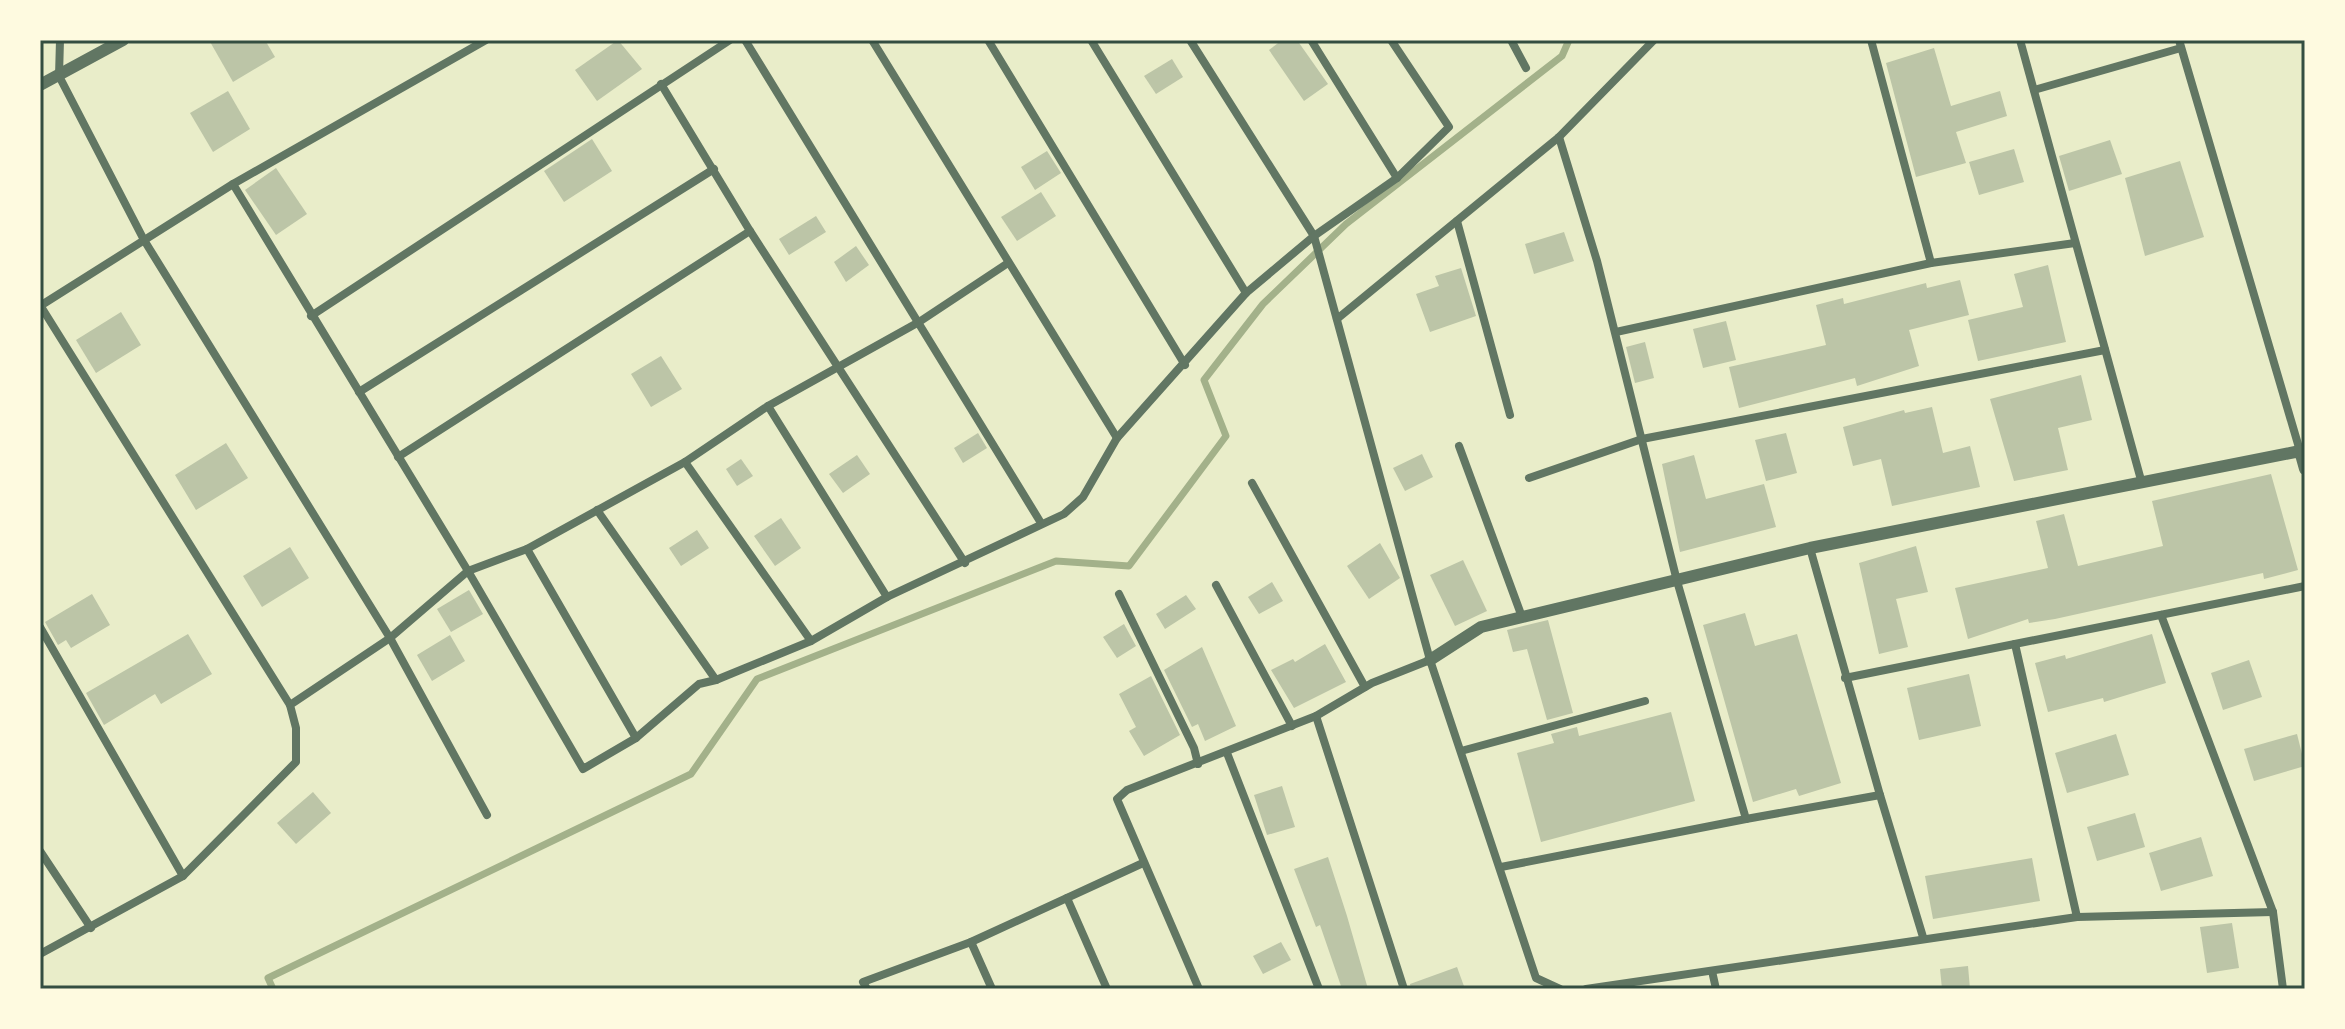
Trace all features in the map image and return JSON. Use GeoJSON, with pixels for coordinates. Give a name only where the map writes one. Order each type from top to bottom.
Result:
{"type":"FeatureCollection","features":[{"type":"Feature","properties":{"kind":"street"},"geometry":{"type":"LineString","coordinates":[[60,40],[59,76],[144,240],[390,638],[487,815]]}},
{"type":"Feature","properties":{"kind":"street"},"geometry":{"type":"LineString","coordinates":[[40,85],[123,40]]}},
{"type":"Feature","properties":{"kind":"street"},"geometry":{"type":"LineString","coordinates":[[40,954],[183,876],[296,762],[296,728],[290,705],[40,306],[233,184],[486,40]]}},
{"type":"Feature","properties":{"kind":"street"},"geometry":{"type":"LineString","coordinates":[[311,316],[730,40]]}},
{"type":"Feature","properties":{"kind":"street"},"geometry":{"type":"LineString","coordinates":[[745,40],[1041,523]]}},
{"type":"Feature","properties":{"kind":"street"},"geometry":{"type":"LineString","coordinates":[[872,40],[1117,438]]}},
{"type":"Feature","properties":{"kind":"street"},"geometry":{"type":"LineString","coordinates":[[988,40],[1185,365]]}},
{"type":"Feature","properties":{"kind":"street"},"geometry":{"type":"LineString","coordinates":[[1091,40],[1246,293]]}},
{"type":"Feature","properties":{"kind":"street"},"geometry":{"type":"LineString","coordinates":[[1190,40],[1315,238],[1430,660],[1501,867],[1538,989]]}},
{"type":"Feature","properties":{"kind":"street"},"geometry":{"type":"LineString","coordinates":[[1311,40],[1397,178]]}},
{"type":"Feature","properties":{"kind":"street"},"geometry":{"type":"LineString","coordinates":[[233,184],[468,571],[583,769],[636,738],[699,684],[811,641],[887,597],[1064,514],[1083,497],[1117,438],[1246,293],[1397,178],[1449,127],[1391,40]]}},
{"type":"Feature","properties":{"kind":"street"},"geometry":{"type":"LineString","coordinates":[[1511,40],[1526,68]]}},
{"type":"Feature","properties":{"kind":"street"},"geometry":{"type":"LineString","coordinates":[[1337,319],[1559,137],[1654,40]]}},
{"type":"Feature","properties":{"kind":"street"},"geometry":{"type":"LineString","coordinates":[[1871,40],[1931,263]]}},
{"type":"Feature","properties":{"kind":"street"},"geometry":{"type":"LineString","coordinates":[[2020,40],[2141,480]]}},
{"type":"Feature","properties":{"kind":"street"},"geometry":{"type":"LineString","coordinates":[[2034,90],[2180,44],[2305,469]]}},
{"type":"Feature","properties":{"kind":"street"},"geometry":{"type":"LineString","coordinates":[[661,84],[750,231],[965,563]]}},
{"type":"Feature","properties":{"kind":"street"},"geometry":{"type":"LineString","coordinates":[[1559,137],[1616,332],[1677,581],[1746,819]]}},
{"type":"Feature","properties":{"kind":"street"},"geometry":{"type":"LineString","coordinates":[[359,392],[714,169]]}},
{"type":"Feature","properties":{"kind":"street"},"geometry":{"type":"LineString","coordinates":[[1457,221],[1510,415]]}},
{"type":"Feature","properties":{"kind":"street"},"geometry":{"type":"LineString","coordinates":[[398,457],[750,231]]}},
{"type":"Feature","properties":{"kind":"street"},"geometry":{"type":"LineString","coordinates":[[1616,332],[1931,263],[2075,243]]}},
{"type":"Feature","properties":{"kind":"street"},"geometry":{"type":"LineString","coordinates":[[290,705],[390,638],[468,571],[527,549],[685,462],[768,406],[919,322],[1008,263]]}},
{"type":"Feature","properties":{"kind":"street"},"geometry":{"type":"LineString","coordinates":[[1529,478],[1642,439],[2105,350]]}},
{"type":"Feature","properties":{"kind":"street"},"geometry":{"type":"LineString","coordinates":[[768,406],[887,597]]}},
{"type":"Feature","properties":{"kind":"street"},"geometry":{"type":"LineString","coordinates":[[1459,446],[1522,617]]}},
{"type":"Feature","properties":{"kind":"street"},"geometry":{"type":"LineString","coordinates":[[1199,989],[1117,799],[1127,790],[1316,716],[1365,687],[1430,660],[1481,627],[1810,548],[2141,480],[2300,451]]}},
{"type":"Feature","properties":{"kind":"street"},"geometry":{"type":"LineString","coordinates":[[685,462],[811,641]]}},
{"type":"Feature","properties":{"kind":"street"},"geometry":{"type":"LineString","coordinates":[[1252,483],[1365,687]]}},
{"type":"Feature","properties":{"kind":"street"},"geometry":{"type":"LineString","coordinates":[[597,510],[716,680]]}},
{"type":"Feature","properties":{"kind":"street"},"geometry":{"type":"LineString","coordinates":[[1810,548],[1845,678],[1923,937]]}},
{"type":"Feature","properties":{"kind":"street"},"geometry":{"type":"LineString","coordinates":[[527,549],[636,738]]}},
{"type":"Feature","properties":{"kind":"street"},"geometry":{"type":"LineString","coordinates":[[1216,585],[1292,726]]}},
{"type":"Feature","properties":{"kind":"street"},"geometry":{"type":"LineString","coordinates":[[1845,678],[2305,586]]}},
{"type":"Feature","properties":{"kind":"street"},"geometry":{"type":"LineString","coordinates":[[1119,594],[1194,748],[1198,764]]}},
{"type":"Feature","properties":{"kind":"street"},"geometry":{"type":"LineString","coordinates":[[2161,615],[2273,912],[2283,989]]}},
{"type":"Feature","properties":{"kind":"street"},"geometry":{"type":"LineString","coordinates":[[40,627],[183,876]]}},
{"type":"Feature","properties":{"kind":"street"},"geometry":{"type":"LineString","coordinates":[[2015,644],[2077,917]]}},
{"type":"Feature","properties":{"kind":"street"},"geometry":{"type":"LineString","coordinates":[[1461,751],[1645,701]]}},
{"type":"Feature","properties":{"kind":"street"},"geometry":{"type":"LineString","coordinates":[[1316,716],[1404,989]]}},
{"type":"Feature","properties":{"kind":"street"},"geometry":{"type":"LineString","coordinates":[[1227,753],[1319,989]]}},
{"type":"Feature","properties":{"kind":"street"},"geometry":{"type":"LineString","coordinates":[[1501,867],[1880,795]]}},
{"type":"Feature","properties":{"kind":"street"},"geometry":{"type":"LineString","coordinates":[[40,851],[91,928]]}},
{"type":"Feature","properties":{"kind":"street"},"geometry":{"type":"LineString","coordinates":[[867,989],[863,982],[971,942],[1143,863]]}},
{"type":"Feature","properties":{"kind":"street"},"geometry":{"type":"LineString","coordinates":[[1067,898],[1107,989]]}},
{"type":"Feature","properties":{"kind":"street"},"geometry":{"type":"LineString","coordinates":[[1586,989],[1923,937],[2077,917],[2273,912]]}},
{"type":"Feature","properties":{"kind":"street"},"geometry":{"type":"LineString","coordinates":[[971,942],[992,989]]}},
{"type":"Feature","properties":{"kind":"street"},"geometry":{"type":"LineString","coordinates":[[1712,971],[1716,989]]}},
{"type":"Feature","properties":{"kind":"street"},"geometry":{"type":"LineString","coordinates":[[1536,978],[1560,989]]}},
{"type":"Feature","properties":{"kind":"building"},"geometry":{"type":"Polygon","coordinates":[[[209,40],[265,40],[275,57],[233,82],[209,40]]]}},
{"type":"Feature","properties":{"kind":"building"},"geometry":{"type":"Polygon","coordinates":[[[618,40],[642,69],[597,101],[575,70],[618,40]]]}},
{"type":"Feature","properties":{"kind":"building"},"geometry":{"type":"Polygon","coordinates":[[[1282,40],[1297,40],[1328,84],[1304,101],[1269,50],[1282,40]]]}},
{"type":"Feature","properties":{"kind":"building"},"geometry":{"type":"Polygon","coordinates":[[[1934,48],[1951,106],[2000,91],[2007,116],[1956,132],[1966,163],[1916,177],[1886,63],[1934,48]]]}},
{"type":"Feature","properties":{"kind":"building"},"geometry":{"type":"Polygon","coordinates":[[[1172,59],[1183,77],[1156,94],[1144,76],[1172,59]]]}},
{"type":"Feature","properties":{"kind":"building"},"geometry":{"type":"Polygon","coordinates":[[[228,91],[250,129],[213,152],[190,113],[228,91]]]}},
{"type":"Feature","properties":{"kind":"building"},"geometry":{"type":"Polygon","coordinates":[[[592,139],[612,171],[564,202],[544,171],[592,139]]]}},
{"type":"Feature","properties":{"kind":"building"},"geometry":{"type":"Polygon","coordinates":[[[2110,140],[2122,174],[2069,191],[2059,156],[2110,140]]]}},
{"type":"Feature","properties":{"kind":"building"},"geometry":{"type":"Polygon","coordinates":[[[2014,149],[2024,182],[1979,195],[1969,162],[2014,149]]]}},
{"type":"Feature","properties":{"kind":"building"},"geometry":{"type":"Polygon","coordinates":[[[1047,151],[1061,173],[1035,190],[1021,167],[1047,151]]]}},
{"type":"Feature","properties":{"kind":"building"},"geometry":{"type":"Polygon","coordinates":[[[2180,161],[2204,237],[2145,256],[2125,178],[2180,161]]]}},
{"type":"Feature","properties":{"kind":"building"},"geometry":{"type":"Polygon","coordinates":[[[276,168],[307,214],[276,235],[245,190],[276,168]]]}},
{"type":"Feature","properties":{"kind":"building"},"geometry":{"type":"Polygon","coordinates":[[[1041,192],[1056,216],[1017,241],[1001,217],[1041,192]]]}},
{"type":"Feature","properties":{"kind":"building"},"geometry":{"type":"Polygon","coordinates":[[[816,216],[826,232],[789,255],[779,239],[816,216]]]}},
{"type":"Feature","properties":{"kind":"building"},"geometry":{"type":"Polygon","coordinates":[[[1564,232],[1574,261],[1534,274],[1525,244],[1564,232]]]}},
{"type":"Feature","properties":{"kind":"building"},"geometry":{"type":"Polygon","coordinates":[[[856,246],[869,265],[846,282],[834,262],[856,246]]]}},
{"type":"Feature","properties":{"kind":"building"},"geometry":{"type":"Polygon","coordinates":[[[2048,265],[2066,342],[1978,361],[1968,320],[2023,307],[2014,274],[2048,265]]]}},
{"type":"Feature","properties":{"kind":"building"},"geometry":{"type":"Polygon","coordinates":[[[1461,268],[1476,316],[1430,332],[1416,294],[1439,286],[1435,276],[1461,268]]]}},
{"type":"Feature","properties":{"kind":"building"},"geometry":{"type":"Polygon","coordinates":[[[1960,280],[1969,315],[1909,330],[1919,366],[1857,386],[1855,378],[1739,408],[1729,367],[1826,345],[1816,305],[1843,298],[1844,304],[1926,283],[1927,288],[1960,280]]]}},
{"type":"Feature","properties":{"kind":"building"},"geometry":{"type":"Polygon","coordinates":[[[121,312],[141,345],[96,373],[76,340],[121,312]]]}},
{"type":"Feature","properties":{"kind":"building"},"geometry":{"type":"Polygon","coordinates":[[[1726,321],[1736,360],[1703,368],[1693,329],[1726,321]]]}},
{"type":"Feature","properties":{"kind":"building"},"geometry":{"type":"Polygon","coordinates":[[[1645,342],[1654,378],[1635,383],[1626,347],[1645,342]]]}},
{"type":"Feature","properties":{"kind":"building"},"geometry":{"type":"Polygon","coordinates":[[[661,356],[682,389],[651,407],[631,374],[661,356]]]}},
{"type":"Feature","properties":{"kind":"building"},"geometry":{"type":"Polygon","coordinates":[[[2081,375],[2092,420],[2058,428],[2068,470],[2014,481],[1990,399],[2081,375]]]}},
{"type":"Feature","properties":{"kind":"building"},"geometry":{"type":"Polygon","coordinates":[[[1932,407],[1943,453],[1970,446],[1980,487],[1892,506],[1881,459],[1853,466],[1843,427],[1904,410],[1905,413],[1932,407]]]}},
{"type":"Feature","properties":{"kind":"building"},"geometry":{"type":"Polygon","coordinates":[[[978,433],[987,448],[963,463],[954,448],[978,433]]]}},
{"type":"Feature","properties":{"kind":"building"},"geometry":{"type":"Polygon","coordinates":[[[1786,433],[1797,473],[1766,481],[1755,440],[1786,433]]]}},
{"type":"Feature","properties":{"kind":"building"},"geometry":{"type":"Polygon","coordinates":[[[226,443],[248,478],[196,510],[175,475],[226,443]]]}},
{"type":"Feature","properties":{"kind":"building"},"geometry":{"type":"Polygon","coordinates":[[[1422,454],[1433,477],[1405,491],[1393,468],[1422,454]]]}},
{"type":"Feature","properties":{"kind":"building"},"geometry":{"type":"Polygon","coordinates":[[[857,455],[870,474],[843,493],[829,474],[857,455]]]}},
{"type":"Feature","properties":{"kind":"building"},"geometry":{"type":"Polygon","coordinates":[[[1694,455],[1706,499],[1764,484],[1776,527],[1680,552],[1662,464],[1694,455]]]}},
{"type":"Feature","properties":{"kind":"building"},"geometry":{"type":"Polygon","coordinates":[[[741,459],[753,476],[737,486],[726,469],[741,459]]]}},
{"type":"Feature","properties":{"kind":"building"},"geometry":{"type":"Polygon","coordinates":[[[2271,474],[2298,570],[2264,579],[2263,573],[2055,619],[2029,623],[2028,619],[1968,639],[1955,588],[2048,568],[2036,521],[2064,514],[2078,566],[2163,546],[2152,501],[2271,474]]]}},
{"type":"Feature","properties":{"kind":"building"},"geometry":{"type":"Polygon","coordinates":[[[781,518],[801,548],[775,566],[754,536],[781,518]]]}},
{"type":"Feature","properties":{"kind":"building"},"geometry":{"type":"Polygon","coordinates":[[[697,530],[709,548],[681,566],[669,548],[697,530]]]}},
{"type":"Feature","properties":{"kind":"building"},"geometry":{"type":"Polygon","coordinates":[[[1380,543],[1400,578],[1369,599],[1347,566],[1380,543]]]}},
{"type":"Feature","properties":{"kind":"building"},"geometry":{"type":"Polygon","coordinates":[[[1916,546],[1928,592],[1896,599],[1908,647],[1879,654],[1859,563],[1916,546]]]}},
{"type":"Feature","properties":{"kind":"building"},"geometry":{"type":"Polygon","coordinates":[[[290,547],[309,578],[262,607],[243,576],[290,547]]]}},
{"type":"Feature","properties":{"kind":"building"},"geometry":{"type":"Polygon","coordinates":[[[1463,560],[1487,611],[1455,626],[1430,575],[1463,560]]]}},
{"type":"Feature","properties":{"kind":"building"},"geometry":{"type":"Polygon","coordinates":[[[1272,582],[1283,601],[1259,614],[1248,597],[1272,582]]]}},
{"type":"Feature","properties":{"kind":"building"},"geometry":{"type":"Polygon","coordinates":[[[469,590],[483,614],[451,632],[437,609],[469,590]]]}},
{"type":"Feature","properties":{"kind":"building"},"geometry":{"type":"Polygon","coordinates":[[[92,594],[110,625],[71,648],[66,640],[58,645],[45,622],[92,594]]]}},
{"type":"Feature","properties":{"kind":"building"},"geometry":{"type":"Polygon","coordinates":[[[1186,595],[1196,609],[1165,629],[1156,614],[1186,595]]]}},
{"type":"Feature","properties":{"kind":"building"},"geometry":{"type":"Polygon","coordinates":[[[1745,613],[1755,646],[1797,634],[1841,783],[1799,796],[1796,789],[1753,802],[1703,625],[1745,613]]]}},
{"type":"Feature","properties":{"kind":"building"},"geometry":{"type":"Polygon","coordinates":[[[1548,620],[1573,713],[1547,720],[1527,649],[1513,652],[1507,630],[1548,620]]]}},
{"type":"Feature","properties":{"kind":"building"},"geometry":{"type":"Polygon","coordinates":[[[1124,624],[1136,646],[1117,658],[1103,637],[1124,624]]]}},
{"type":"Feature","properties":{"kind":"building"},"geometry":{"type":"Polygon","coordinates":[[[188,634],[212,674],[161,704],[155,694],[104,725],[86,693],[188,634]]]}},
{"type":"Feature","properties":{"kind":"building"},"geometry":{"type":"Polygon","coordinates":[[[2152,634],[2166,683],[2104,702],[2103,698],[2048,712],[2035,663],[2065,655],[2066,659],[2152,634]]]}},
{"type":"Feature","properties":{"kind":"building"},"geometry":{"type":"Polygon","coordinates":[[[450,635],[465,661],[432,681],[417,655],[450,635]]]}},
{"type":"Feature","properties":{"kind":"building"},"geometry":{"type":"Polygon","coordinates":[[[1325,644],[1346,682],[1294,708],[1271,670],[1293,659],[1295,662],[1325,644]]]}},
{"type":"Feature","properties":{"kind":"building"},"geometry":{"type":"Polygon","coordinates":[[[1202,647],[1236,726],[1205,741],[1198,724],[1192,727],[1164,670],[1202,647]]]}},
{"type":"Feature","properties":{"kind":"building"},"geometry":{"type":"Polygon","coordinates":[[[2249,660],[2262,697],[2223,710],[2211,673],[2249,660]]]}},
{"type":"Feature","properties":{"kind":"building"},"geometry":{"type":"Polygon","coordinates":[[[1969,674],[1981,726],[1919,740],[1907,688],[1969,674]]]}},
{"type":"Feature","properties":{"kind":"building"},"geometry":{"type":"Polygon","coordinates":[[[1151,676],[1180,735],[1144,756],[1129,731],[1136,727],[1119,694],[1151,676]]]}},
{"type":"Feature","properties":{"kind":"building"},"geometry":{"type":"Polygon","coordinates":[[[1671,712],[1695,801],[1541,842],[1517,753],[1554,743],[1551,734],[1577,727],[1579,736],[1671,712]]]}},
{"type":"Feature","properties":{"kind":"building"},"geometry":{"type":"Polygon","coordinates":[[[2116,734],[2129,775],[2067,793],[2055,753],[2116,734]]]}},
{"type":"Feature","properties":{"kind":"building"},"geometry":{"type":"Polygon","coordinates":[[[2297,734],[2305,766],[2254,781],[2244,749],[2297,734]]]}},
{"type":"Feature","properties":{"kind":"building"},"geometry":{"type":"Polygon","coordinates":[[[1282,786],[1295,827],[1267,835],[1254,795],[1282,786]]]}},
{"type":"Feature","properties":{"kind":"building"},"geometry":{"type":"Polygon","coordinates":[[[313,792],[331,813],[296,844],[277,823],[313,792]]]}},
{"type":"Feature","properties":{"kind":"building"},"geometry":{"type":"Polygon","coordinates":[[[2135,813],[2145,847],[2097,861],[2087,827],[2135,813]]]}},
{"type":"Feature","properties":{"kind":"building"},"geometry":{"type":"Polygon","coordinates":[[[2201,837],[2213,876],[2161,891],[2149,853],[2201,837]]]}},
{"type":"Feature","properties":{"kind":"building"},"geometry":{"type":"Polygon","coordinates":[[[1328,857],[1368,989],[1342,989],[1320,925],[1316,927],[1294,869],[1328,857]]]}},
{"type":"Feature","properties":{"kind":"building"},"geometry":{"type":"Polygon","coordinates":[[[2032,858],[2040,901],[1933,919],[1925,876],[2032,858]]]}},
{"type":"Feature","properties":{"kind":"building"},"geometry":{"type":"Polygon","coordinates":[[[2232,923],[2239,968],[2207,973],[2200,927],[2232,923]]]}},
{"type":"Feature","properties":{"kind":"building"},"geometry":{"type":"Polygon","coordinates":[[[1281,942],[1291,960],[1263,974],[1253,956],[1281,942]]]}},
{"type":"Feature","properties":{"kind":"building"},"geometry":{"type":"Polygon","coordinates":[[[1968,966],[1970,989],[1942,989],[1940,969],[1968,966]]]}},
{"type":"Feature","properties":{"kind":"building"},"geometry":{"type":"Polygon","coordinates":[[[1457,967],[1465,989],[1411,989],[1410,984],[1457,967]]]}},
{"type":"Feature","properties":{"kind":"waterway"},"geometry":{"type":"LineString","coordinates":[[273,989],[268,978],[691,774],[757,679],[1056,561],[1129,566],[1226,436],[1204,380],[1263,304],[1346,224],[1562,56],[1569,40]]}}]}
